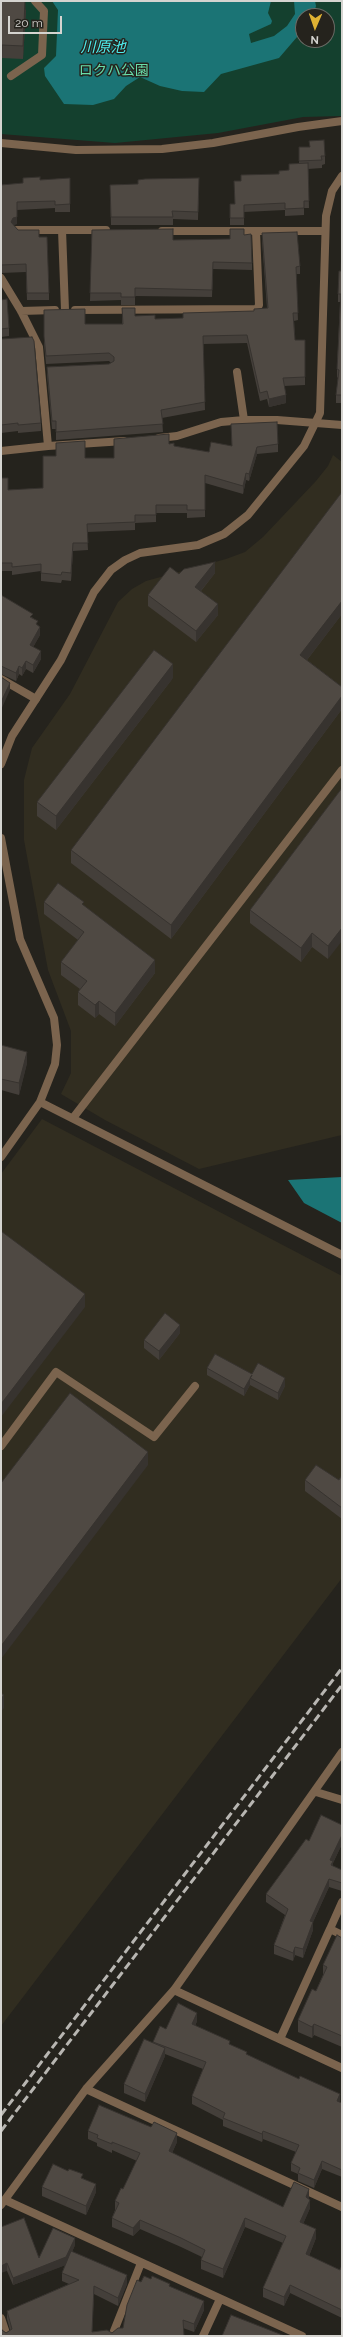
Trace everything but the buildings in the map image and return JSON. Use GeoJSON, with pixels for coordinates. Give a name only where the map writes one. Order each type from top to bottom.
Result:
{"type":"FeatureCollection","features":[{"type":"Feature","properties":{"kind":"street"},"geometry":{"type":"LineString","coordinates":[[11,76],[42,54],[44,11],[35,1]]}},
{"type":"Feature","properties":{"kind":"street"},"geometry":{"type":"LineString","coordinates":[[1,143],[76,150],[162,149],[213,143],[305,126],[342,121]]}},
{"type":"Feature","properties":{"kind":"street"},"geometry":{"type":"LineString","coordinates":[[1,764],[12,736],[61,660],[94,592],[111,570],[125,560],[140,553],[198,545],[224,534],[248,515],[304,446],[320,413],[325,231],[327,208],[332,191],[342,176]]}},
{"type":"Feature","properties":{"kind":"street"},"geometry":{"type":"LineString","coordinates":[[16,230],[116,230]]}},
{"type":"Feature","properties":{"kind":"street"},"geometry":{"type":"LineString","coordinates":[[62,230],[65,310]]}},
{"type":"Feature","properties":{"kind":"street"},"geometry":{"type":"LineString","coordinates":[[155,231],[325,231]]}},
{"type":"Feature","properties":{"kind":"street"},"geometry":{"type":"LineString","coordinates":[[21,311],[257,309],[259,306],[256,231]]}},
{"type":"Feature","properties":{"kind":"street"},"geometry":{"type":"LineString","coordinates":[[1,278],[21,311],[32,339],[39,347],[44,369],[48,446]]}},
{"type":"Feature","properties":{"kind":"street"},"geometry":{"type":"LineString","coordinates":[[237,372],[244,420]]}},
{"type":"Feature","properties":{"kind":"street"},"geometry":{"type":"LineString","coordinates":[[149,439],[177,436],[221,422],[244,420],[277,420],[342,425]]}},
{"type":"Feature","properties":{"kind":"street"},"geometry":{"type":"LineString","coordinates":[[1,451],[135,440]]}},
{"type":"Feature","properties":{"kind":"street"},"geometry":{"type":"LineString","coordinates":[[1,679],[36,699]]}},
{"type":"Feature","properties":{"kind":"street"},"geometry":{"type":"LineString","coordinates":[[73,1118],[342,770]]}},
{"type":"Feature","properties":{"kind":"street"},"geometry":{"type":"LineString","coordinates":[[1,838],[2,853],[20,939],[54,1018],[57,1034],[55,1064],[40,1102],[1,1157]]}},
{"type":"Feature","properties":{"kind":"street"},"geometry":{"type":"LineString","coordinates":[[40,1102],[342,1255]]}},
{"type":"Feature","properties":{"kind":"street"},"geometry":{"type":"LineString","coordinates":[[1,1446],[56,1372],[154,1437],[195,1386]]}},
{"type":"Feature","properties":{"kind":"street"},"geometry":{"type":"LineString","coordinates":[[302,2336],[141,2263],[3,2203],[86,2089],[174,1990],[316,1792],[342,1752]]}},
{"type":"Feature","properties":{"kind":"street"},"geometry":{"type":"LineString","coordinates":[[316,1792],[342,1800]]}},
{"type":"Feature","properties":{"kind":"street"},"geometry":{"type":"LineString","coordinates":[[280,2039],[342,1902]]}},
{"type":"Feature","properties":{"kind":"street"},"geometry":{"type":"LineString","coordinates":[[330,1929],[342,1935]]}},
{"type":"Feature","properties":{"kind":"street"},"geometry":{"type":"LineString","coordinates":[[174,1990],[342,2068]]}},
{"type":"Feature","properties":{"kind":"street"},"geometry":{"type":"LineString","coordinates":[[86,2089],[342,2207]]}},
{"type":"Feature","properties":{"kind":"street"},"geometry":{"type":"LineString","coordinates":[[112,2336],[141,2263]]}},
{"type":"Feature","properties":{"kind":"street"},"geometry":{"type":"LineString","coordinates":[[203,2336],[220,2299]]}},
{"type":"Feature","properties":{"kind":"street"},"geometry":{"type":"LineString","coordinates":[[1,2318],[7,2336]]}},
{"type":"Feature","properties":{"kind":"shaded area"},"geometry":{"type":"Polygon","coordinates":[[[333,455],[342,462],[342,1135],[199,1169],[105,1120],[61,1094],[71,1073],[71,1031],[48,970],[24,840],[24,780],[32,748],[70,694],[118,602],[132,589],[146,581],[226,559],[245,552],[263,537],[316,481],[328,466],[333,455]]]}},
{"type":"Feature","properties":{"kind":"shaded area"},"geometry":{"type":"Polygon","coordinates":[[[42,1119],[342,1276],[342,1578],[1,2026],[1,1174],[42,1119]]]}},
{"type":"Feature","properties":{"kind":"green space","name":"ロクハ公園"},"geometry":{"type":"Polygon","coordinates":[[[1,1],[342,1],[342,116],[303,117],[218,133],[115,143],[1,134],[1,1]]]}},
{"type":"Feature","properties":{"kind":"water","name":"川原池"},"geometry":{"type":"Polygon","coordinates":[[[52,1],[271,1],[268,13],[272,21],[271,24],[249,34],[251,43],[274,36],[287,26],[295,14],[295,39],[279,58],[221,74],[204,92],[182,91],[160,86],[140,77],[126,86],[114,99],[93,105],[64,104],[45,76],[44,68],[56,56],[58,10],[52,1]]]}},
{"type":"Feature","properties":{"kind":"water","name":"川原池"},"geometry":{"type":"Polygon","coordinates":[[[294,1],[315,1],[315,8],[295,8],[295,14],[294,1]]]}},
{"type":"Feature","properties":{"kind":"water"},"geometry":{"type":"Polygon","coordinates":[[[342,1177],[342,1223],[304,1203],[288,1180],[342,1177]]]}},
{"type":"Feature","properties":{"kind":"railway"},"geometry":{"type":"LineString","coordinates":[[1,2115],[342,1668]]}},
{"type":"Feature","properties":{"kind":"railway"},"geometry":{"type":"LineString","coordinates":[[1,2131],[342,1685]]}}]}
